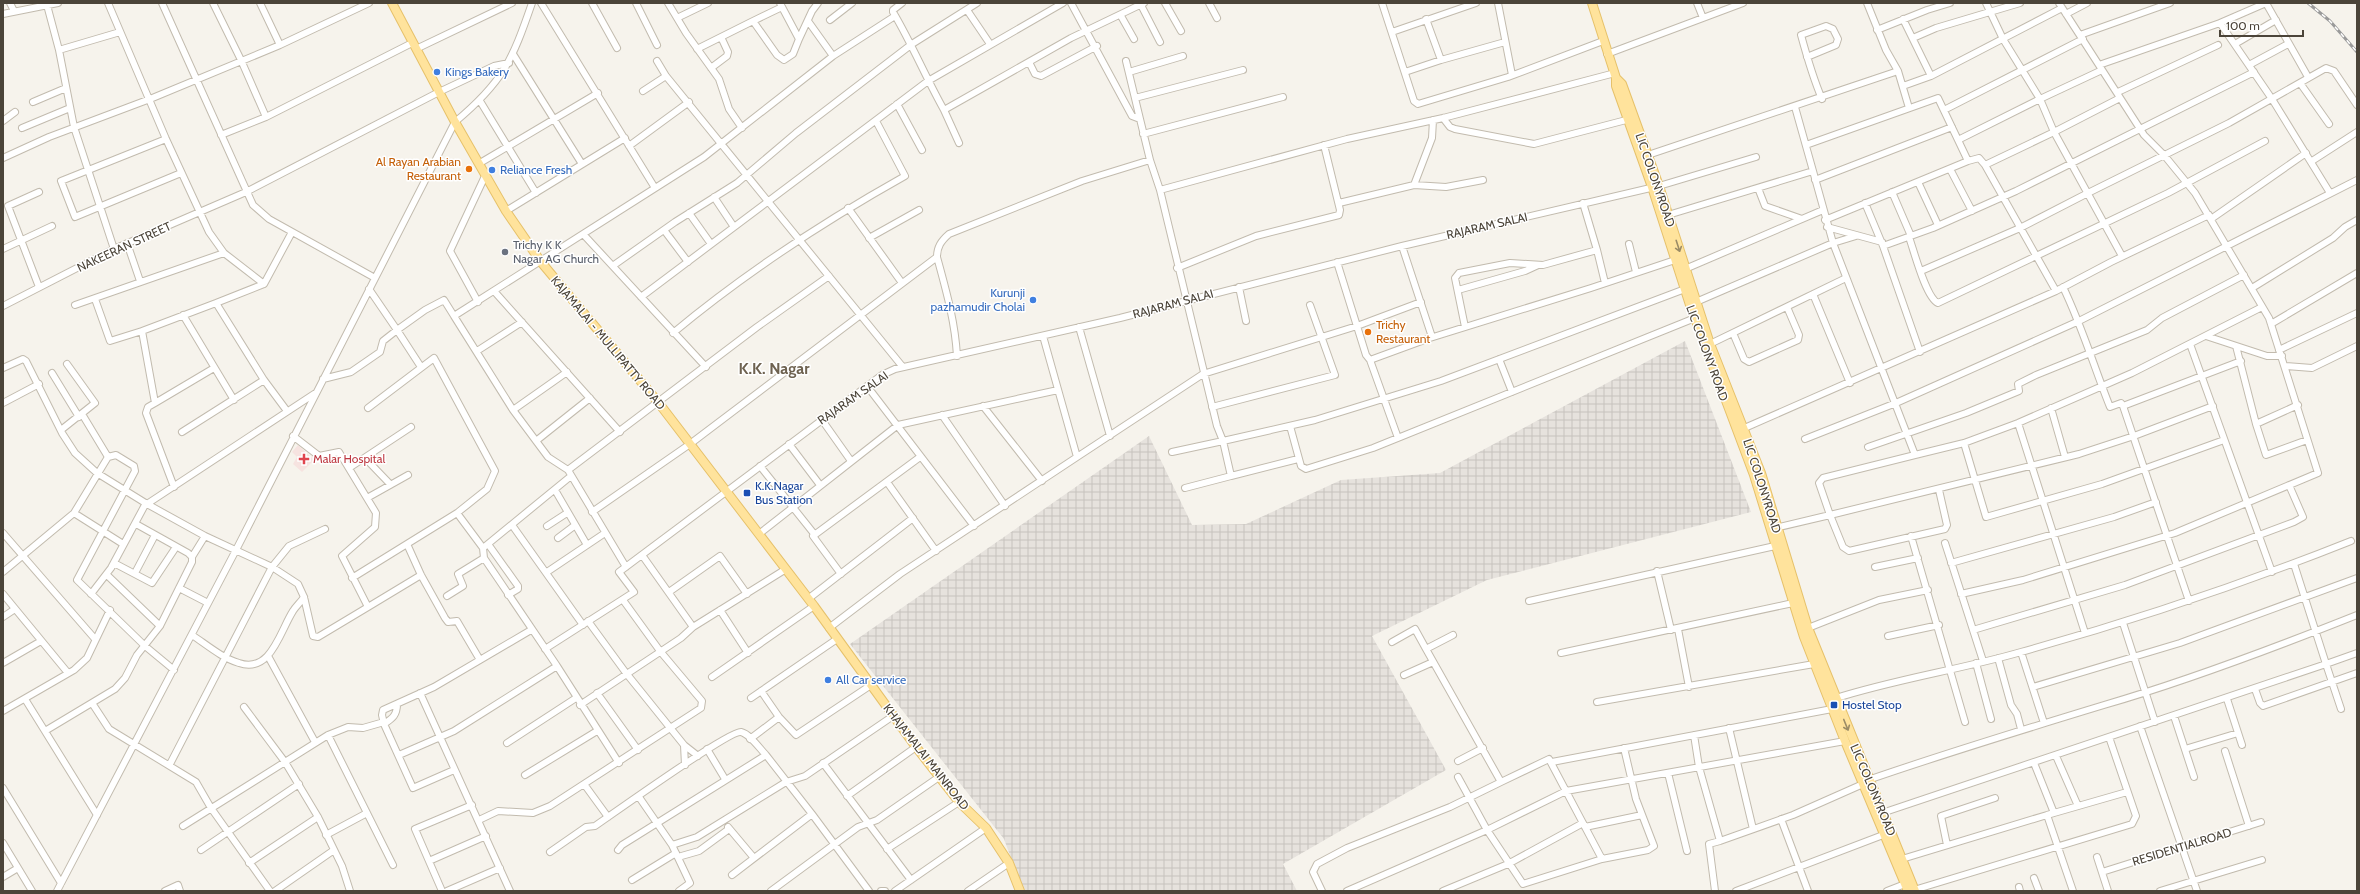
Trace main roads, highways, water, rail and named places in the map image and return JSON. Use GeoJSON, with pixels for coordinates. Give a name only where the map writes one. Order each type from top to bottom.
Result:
{"type":"FeatureCollection","features":[{"type":"Feature","properties":{"kind":"main road","name":"KAJAMALAI - MULLIPATTY ROAD"},"geometry":{"type":"LineString","coordinates":[[392,3],[455,122],[480,163],[506,211],[541,262],[658,402],[727,490]]}},
{"type":"Feature","properties":{"kind":"main road","name":"LIC COLONYROAD"},"geometry":{"type":"LineString","coordinates":[[1595,4],[1603,42],[1615,76],[1622,84],[1631,119],[1655,186],[1668,216],[1685,269],[1696,311],[1710,344],[1740,430],[1758,474],[1795,605],[1808,628],[1832,699],[1910,889]]}},
{"type":"Feature","properties":{"kind":"main road","name":"LIC COLONY ROAD"},"geometry":{"type":"LineString","coordinates":[[1655,186],[1675,260],[1685,290],[1696,311],[1740,430]]}},
{"type":"Feature","properties":{"kind":"main road","name":"KHAJAMALAI MAINROAD"},"geometry":{"type":"LineString","coordinates":[[727,490],[814,606],[916,747],[959,802],[986,828],[1008,863],[1020,891]]}},
{"type":"Feature","properties":{"kind":"main road"},"geometry":{"type":"LineString","coordinates":[[1773,528],[1775,546],[1814,664],[1832,699]]}},
{"type":"Feature","properties":{"kind":"main road","name":"LIC COLONYROAD"},"geometry":{"type":"LineString","coordinates":[[1832,699],[1832,709],[1844,741],[1882,813],[1884,828],[1902,859],[1910,889]]}},
{"type":"Feature","properties":{"kind":"railway"},"geometry":{"type":"LineString","coordinates":[[2308,3],[2330,21],[2357,52]]}},
{"type":"Feature","properties":{"kind":"place","name":"Kings Bakery"},"geometry":{"type":"Point","coordinates":[437,72]}},
{"type":"Feature","properties":{"kind":"place","name":"Al Rayan Arabian Restaurant"},"geometry":{"type":"Point","coordinates":[469,169]}},
{"type":"Feature","properties":{"kind":"place","name":"Reliance Fresh"},"geometry":{"type":"Point","coordinates":[492,170]}},
{"type":"Feature","properties":{"kind":"place","name":"Trichy K K Nagar AG Church"},"geometry":{"type":"Point","coordinates":[505,252]}},
{"type":"Feature","properties":{"kind":"place","name":"Kurunji pazhamudir Cholai"},"geometry":{"type":"Point","coordinates":[1033,300]}},
{"type":"Feature","properties":{"kind":"place","name":"Trichy Restaurant"},"geometry":{"type":"Point","coordinates":[1368,332]}},
{"type":"Feature","properties":{"kind":"place","name":"Malar Hospital"},"geometry":{"type":"Point","coordinates":[304,459]}},
{"type":"Feature","properties":{"kind":"place","name":"K.K.Nagar Bus Station"},"geometry":{"type":"Point","coordinates":[747,493]}},
{"type":"Feature","properties":{"kind":"place","name":"All Car service"},"geometry":{"type":"Point","coordinates":[828,680]}},
{"type":"Feature","properties":{"kind":"place","name":"Hostel Stop"},"geometry":{"type":"Point","coordinates":[1834,705]}},
{"type":"Feature","properties":{"kind":"district","name":"K.K. Nagar"},"geometry":{"type":"Point","coordinates":[774,368]}}]}
